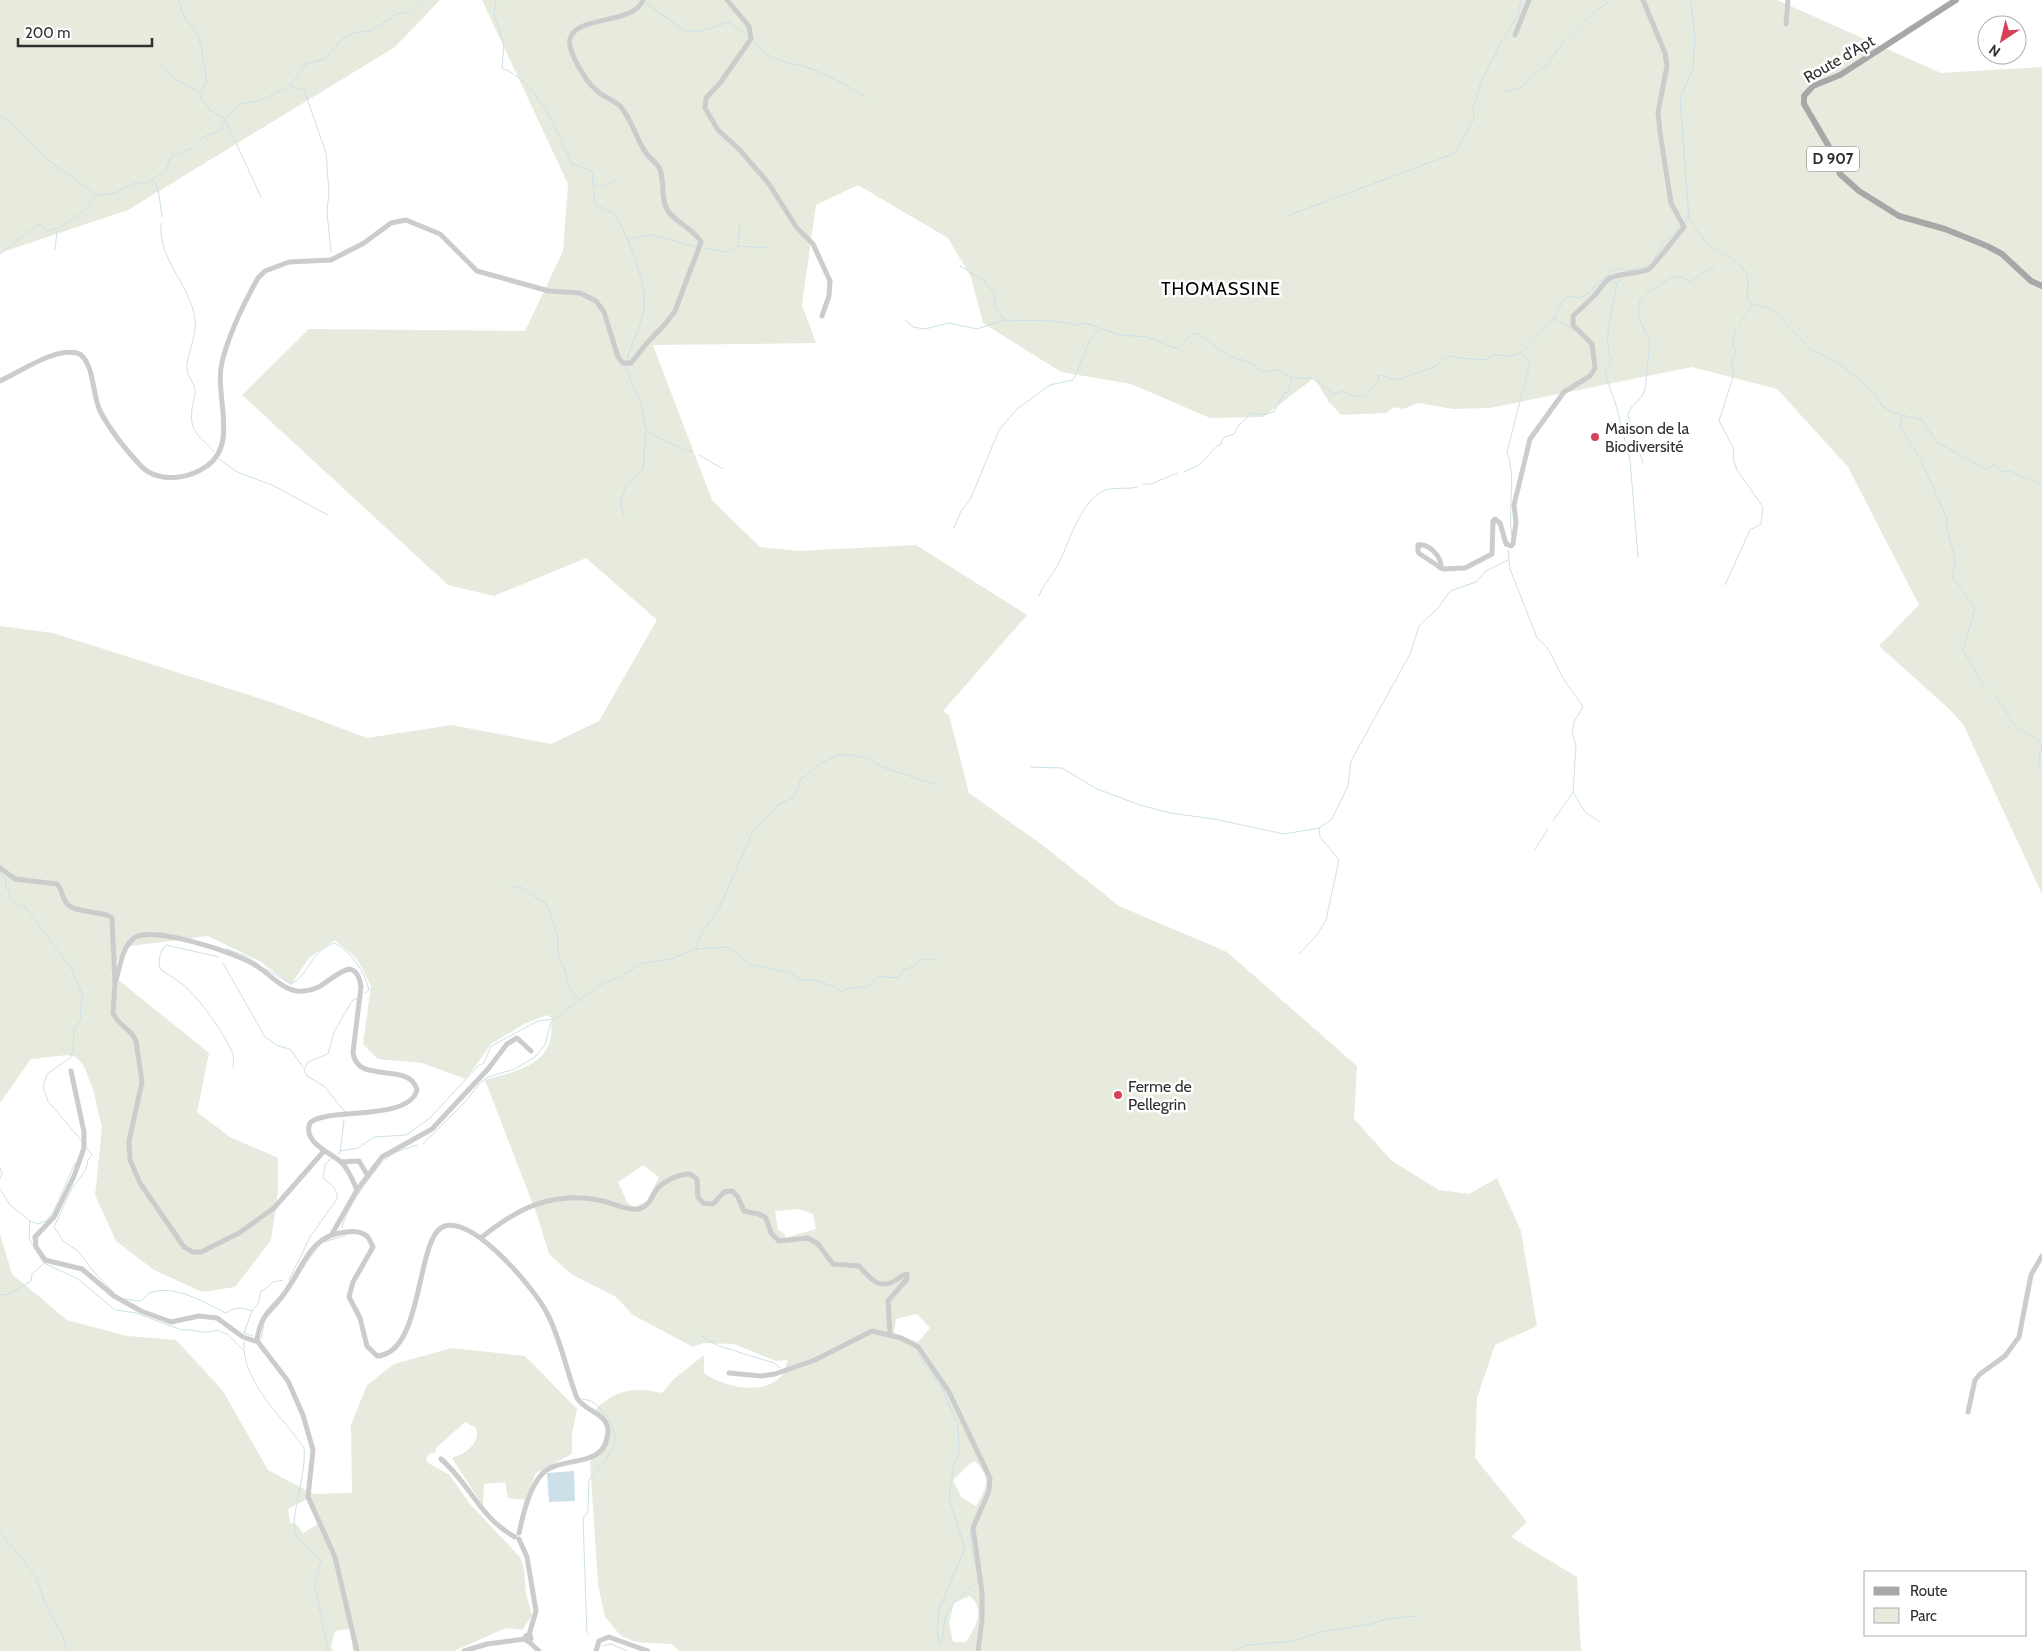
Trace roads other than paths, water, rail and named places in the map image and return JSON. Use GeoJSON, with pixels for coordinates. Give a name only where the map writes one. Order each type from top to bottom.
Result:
{"type":"FeatureCollection","features":[{"type":"Feature","properties":{"kind":"main road","name":"Route d'Apt"},"geometry":{"type":"LineString","coordinates":[[1956,0],[1840,76],[1813,86],[1806,93],[1804,104],[1828,145],[1840,174],[1859,191],[1899,216],[1945,229],[1987,246],[2009,260],[2031,281],[2042,286]]}},
{"type":"Feature","properties":{"kind":"street"},"geometry":{"type":"LineString","coordinates":[[0,381],[55,355],[78,353],[83,357],[88,366],[99,409],[106,422],[141,466],[159,476],[189,476],[199,472],[218,455],[224,435],[220,382],[222,363],[258,278],[265,271],[289,262],[331,260],[364,243],[391,222],[402,220],[440,234],[477,271],[549,291],[580,293],[596,301],[604,312],[620,361],[627,364],[631,363],[666,323],[674,310],[701,242],[698,237],[673,218],[667,209],[663,199],[659,167],[646,152],[622,109],[595,90],[576,62],[569,44],[572,34],[580,27],[634,10],[644,0]]}},
{"type":"Feature","properties":{"kind":"street"},"geometry":{"type":"LineString","coordinates":[[727,0],[749,26],[751,39],[720,83],[706,98],[705,108],[718,130],[739,149],[769,184],[797,228],[813,244],[830,281],[830,290],[822,316]]}},
{"type":"Feature","properties":{"kind":"street"},"geometry":{"type":"LineString","coordinates":[[1515,34],[1529,0]]}},
{"type":"Feature","properties":{"kind":"street"},"geometry":{"type":"LineString","coordinates":[[1441,568],[1439,557],[1424,545],[1417,545],[1418,552],[1441,568],[1447,570],[1464,568],[1490,556],[1493,550],[1494,519],[1500,523],[1506,544],[1511,546],[1513,544],[1516,522],[1514,505],[1530,438],[1564,392],[1590,376],[1595,368],[1592,344],[1573,325],[1573,316],[1594,296],[1608,279],[1652,267],[1684,227],[1670,200],[1660,132],[1658,112],[1666,66],[1665,53],[1643,0]]}},
{"type":"Feature","properties":{"kind":"street"},"geometry":{"type":"LineString","coordinates":[[1786,24],[1788,0]]}},
{"type":"Feature","properties":{"kind":"street"},"geometry":{"type":"LineString","coordinates":[[0,868],[15,879],[57,884],[63,900],[73,908],[90,914],[111,916],[113,920],[115,983],[113,1013],[116,1020],[132,1034],[136,1041],[142,1082],[129,1141],[130,1160],[140,1183],[184,1246],[193,1252],[201,1252],[246,1228],[280,1202],[324,1151]]}},
{"type":"Feature","properties":{"kind":"street"},"geometry":{"type":"LineString","coordinates":[[115,983],[126,948],[134,939],[146,934],[186,941],[246,960],[286,987],[296,990],[320,987],[342,971],[353,970],[359,978],[361,987],[353,1052],[356,1062],[365,1069],[407,1078],[416,1086],[413,1099],[399,1106],[352,1116],[314,1119],[309,1126],[309,1132],[324,1151],[341,1162],[357,1190]]}},
{"type":"Feature","properties":{"kind":"street"},"geometry":{"type":"LineString","coordinates":[[257,1341],[259,1325],[264,1316],[283,1296],[315,1246],[332,1234],[357,1190],[384,1155],[432,1129],[509,1043],[517,1038],[531,1051]]}},
{"type":"Feature","properties":{"kind":"street"},"geometry":{"type":"LineString","coordinates":[[71,1072],[84,1129],[84,1148],[74,1176],[54,1217],[35,1237],[35,1245],[40,1255],[48,1262],[84,1270],[120,1300],[165,1321],[172,1322],[207,1316],[223,1321],[243,1337],[257,1341],[288,1381],[304,1416],[313,1450],[308,1497],[335,1557],[357,1651]]}},
{"type":"Feature","properties":{"kind":"street"},"geometry":{"type":"LineString","coordinates":[[341,1162],[359,1161],[368,1176]]}},
{"type":"Feature","properties":{"kind":"street"},"geometry":{"type":"LineString","coordinates":[[482,1237],[510,1215],[557,1198],[591,1198],[639,1210],[648,1204],[662,1184],[689,1174],[697,1179],[698,1197],[703,1203],[713,1204],[726,1191],[732,1191],[738,1197],[744,1211],[759,1214],[766,1218],[770,1232],[777,1240],[808,1238],[818,1244],[833,1264],[859,1266],[877,1284],[890,1283],[907,1274],[907,1279],[888,1301],[890,1334]]}},
{"type":"Feature","properties":{"kind":"street"},"geometry":{"type":"LineString","coordinates":[[332,1234],[359,1232],[365,1234],[372,1243],[372,1250],[353,1282],[349,1295],[360,1318],[367,1346],[375,1355],[380,1356],[396,1345],[411,1321],[419,1280],[436,1232],[443,1226],[454,1225],[469,1229],[482,1237],[542,1304],[556,1332],[577,1398],[582,1405],[604,1420],[608,1430],[606,1444],[600,1453],[550,1468],[542,1474],[531,1494],[518,1537]]}},
{"type":"Feature","properties":{"kind":"street"},"geometry":{"type":"LineString","coordinates":[[1968,1412],[1975,1380],[1980,1374],[2005,1356],[2019,1337],[2031,1275],[2042,1256]]}},
{"type":"Feature","properties":{"kind":"street"},"geometry":{"type":"LineString","coordinates":[[729,1374],[758,1376],[775,1374],[814,1360],[865,1333],[875,1330],[916,1345],[954,1400],[968,1435],[989,1474],[989,1491],[973,1528],[982,1592],[978,1651]]}},
{"type":"Feature","properties":{"kind":"street"},"geometry":{"type":"LineString","coordinates":[[440,1459],[455,1472],[482,1511],[504,1530],[518,1537],[527,1557],[536,1611],[528,1639]]}},
{"type":"Feature","properties":{"kind":"street"},"geometry":{"type":"LineString","coordinates":[[596,1651],[599,1641],[609,1637],[648,1651]]}},
{"type":"Feature","properties":{"kind":"street"},"geometry":{"type":"LineString","coordinates":[[464,1651],[487,1644],[528,1639]]}},
{"type":"Feature","properties":{"kind":"street"},"geometry":{"type":"LineString","coordinates":[[528,1639],[539,1651]]}},
{"type":"Feature","properties":{"kind":"water"},"geometry":{"type":"Polygon","coordinates":[[[574,1471],[575,1501],[549,1502],[547,1473],[574,1471]]]}},
{"type":"Feature","properties":{"kind":"waterway"},"geometry":{"type":"LineString","coordinates":[[178,0],[185,19],[198,34],[207,81],[201,92],[202,100],[210,110],[225,119],[261,197]]}},
{"type":"Feature","properties":{"kind":"waterway"},"geometry":{"type":"LineString","coordinates":[[0,254],[39,224],[48,231],[69,222],[97,195],[115,193],[137,182],[145,184],[165,171],[172,156],[192,148],[203,137],[220,130],[228,115],[240,104],[259,101],[290,86],[306,64],[325,59],[342,39],[353,33],[370,31],[397,14],[409,12],[421,0]]}},
{"type":"Feature","properties":{"kind":"waterway"},"geometry":{"type":"LineString","coordinates":[[496,0],[494,15],[504,43],[502,68],[526,84],[536,96],[553,123],[572,164],[592,171],[595,204],[615,214],[636,260],[643,287],[644,309],[627,360]]}},
{"type":"Feature","properties":{"kind":"waterway"},"geometry":{"type":"LineString","coordinates":[[1287,216],[1455,153],[1474,119],[1473,109],[1481,82],[1518,15],[1521,0]]}},
{"type":"Feature","properties":{"kind":"waterway"},"geometry":{"type":"LineString","coordinates":[[1504,92],[1522,87],[1541,68],[1546,67],[1564,41],[1588,17],[1611,0]]}},
{"type":"Feature","properties":{"kind":"waterway"},"geometry":{"type":"LineString","coordinates":[[1691,0],[1695,41],[1693,68],[1680,99],[1689,218],[1706,243],[1719,251]]}},
{"type":"Feature","properties":{"kind":"waterway"},"geometry":{"type":"LineString","coordinates":[[644,2],[684,30],[698,32],[729,22],[747,36]]}},
{"type":"Feature","properties":{"kind":"waterway"},"geometry":{"type":"LineString","coordinates":[[755,43],[777,60],[817,71],[866,97]]}},
{"type":"Feature","properties":{"kind":"waterway"},"geometry":{"type":"LineString","coordinates":[[162,65],[175,79],[199,92]]}},
{"type":"Feature","properties":{"kind":"waterway"},"geometry":{"type":"LineString","coordinates":[[290,86],[304,90],[326,153],[329,192],[327,212],[331,252]]}},
{"type":"Feature","properties":{"kind":"waterway"},"geometry":{"type":"LineString","coordinates":[[0,115],[14,126],[48,160],[95,194]]}},
{"type":"Feature","properties":{"kind":"waterway"},"geometry":{"type":"LineString","coordinates":[[153,180],[158,188],[162,217]]}},
{"type":"Feature","properties":{"kind":"waterway"},"geometry":{"type":"LineString","coordinates":[[595,186],[605,186],[616,180]]}},
{"type":"Feature","properties":{"kind":"waterway"},"geometry":{"type":"LineString","coordinates":[[1685,223],[1688,215]]}},
{"type":"Feature","properties":{"kind":"waterway"},"geometry":{"type":"LineString","coordinates":[[738,245],[740,223]]}},
{"type":"Feature","properties":{"kind":"waterway"},"geometry":{"type":"LineString","coordinates":[[161,224],[161,237],[164,249],[187,294],[195,319],[195,330],[187,367],[195,389],[192,423],[197,433],[214,452]]}},
{"type":"Feature","properties":{"kind":"waterway"},"geometry":{"type":"LineString","coordinates":[[1654,260],[1662,245],[1679,227]]}},
{"type":"Feature","properties":{"kind":"waterway"},"geometry":{"type":"LineString","coordinates":[[55,250],[57,231]]}},
{"type":"Feature","properties":{"kind":"waterway"},"geometry":{"type":"LineString","coordinates":[[626,239],[652,235],[697,247]]}},
{"type":"Feature","properties":{"kind":"waterway"},"geometry":{"type":"LineString","coordinates":[[704,248],[726,252],[738,246],[767,248]]}},
{"type":"Feature","properties":{"kind":"waterway"},"geometry":{"type":"LineString","coordinates":[[1721,253],[1737,263],[1747,274],[1747,299],[1753,304],[1772,309],[1811,350],[1836,361],[1860,380],[1872,391],[1883,407],[1895,413],[1922,420],[1937,442],[1985,469],[1995,465],[2002,472],[2010,471],[2042,485]]}},
{"type":"Feature","properties":{"kind":"waterway"},"geometry":{"type":"LineString","coordinates":[[905,320],[913,327],[925,329],[949,323],[977,329],[1004,320],[1056,321],[1077,325],[1086,323],[1119,335],[1147,337],[1177,349],[1191,335],[1197,333],[1230,357],[1247,361],[1264,372],[1278,370],[1293,378],[1312,378],[1334,394],[1343,391],[1352,396],[1366,396],[1378,381],[1379,375],[1397,380],[1434,367],[1446,357],[1487,360],[1493,355],[1513,356],[1522,352],[1553,320],[1564,299],[1568,296],[1580,298],[1587,294],[1613,270],[1621,268],[1627,271],[1650,265]]}},
{"type":"Feature","properties":{"kind":"waterway"},"geometry":{"type":"LineString","coordinates":[[1643,463],[1628,415],[1645,390],[1650,343],[1639,317],[1639,302],[1650,291],[1672,277],[1683,277],[1690,282],[1715,265]]}},
{"type":"Feature","properties":{"kind":"waterway"},"geometry":{"type":"LineString","coordinates":[[960,266],[985,281],[995,296],[994,304],[1004,320]]}},
{"type":"Feature","properties":{"kind":"waterway"},"geometry":{"type":"LineString","coordinates":[[1622,279],[1617,283],[1608,332],[1611,360],[1605,373],[1616,405],[1630,460],[1638,557]]}},
{"type":"Feature","properties":{"kind":"waterway"},"geometry":{"type":"LineString","coordinates":[[1610,281],[1617,283]]}},
{"type":"Feature","properties":{"kind":"waterway"},"geometry":{"type":"LineString","coordinates":[[1739,323],[1753,304]]}},
{"type":"Feature","properties":{"kind":"waterway"},"geometry":{"type":"LineString","coordinates":[[1554,318],[1576,331]]}},
{"type":"Feature","properties":{"kind":"waterway"},"geometry":{"type":"LineString","coordinates":[[954,528],[961,511],[970,500],[999,430],[1017,409],[1050,385],[1073,380],[1087,346],[1099,329]]}},
{"type":"Feature","properties":{"kind":"waterway"},"geometry":{"type":"LineString","coordinates":[[1725,585],[1750,530],[1761,524],[1763,507],[1737,470],[1733,458],[1734,449],[1719,421],[1734,374],[1731,363],[1736,351],[1732,344],[1736,329]]}},
{"type":"Feature","properties":{"kind":"waterway"},"geometry":{"type":"LineString","coordinates":[[1512,536],[1512,483],[1507,452],[1530,363],[1522,352]]}},
{"type":"Feature","properties":{"kind":"waterway"},"geometry":{"type":"LineString","coordinates":[[624,516],[620,502],[626,487],[643,469],[646,430],[642,406],[626,369],[627,364]]}},
{"type":"Feature","properties":{"kind":"waterway"},"geometry":{"type":"LineString","coordinates":[[1184,472],[1199,465],[1220,445],[1223,438],[1234,434],[1239,425],[1252,413],[1261,415],[1274,412],[1283,394],[1289,391],[1291,378]]}},
{"type":"Feature","properties":{"kind":"waterway"},"geometry":{"type":"LineString","coordinates":[[1902,416],[1900,427],[1921,460],[1948,521],[1946,526],[1955,558],[1953,578],[1975,609],[1963,650],[1982,683],[1987,688]]}},
{"type":"Feature","properties":{"kind":"waterway"},"geometry":{"type":"LineString","coordinates":[[646,430],[660,439],[692,452]]}},
{"type":"Feature","properties":{"kind":"waterway"},"geometry":{"type":"LineString","coordinates":[[699,455],[723,469]]}},
{"type":"Feature","properties":{"kind":"waterway"},"geometry":{"type":"LineString","coordinates":[[219,459],[237,472],[272,485],[328,515]]}},
{"type":"Feature","properties":{"kind":"waterway"},"geometry":{"type":"LineString","coordinates":[[1143,484],[1151,484],[1177,473]]}},
{"type":"Feature","properties":{"kind":"waterway"},"geometry":{"type":"LineString","coordinates":[[1039,596],[1059,563],[1071,534],[1087,505],[1105,490],[1138,487]]}},
{"type":"Feature","properties":{"kind":"waterway"},"geometry":{"type":"LineString","coordinates":[[1508,550],[1510,569],[1537,638],[1549,652],[1563,678],[1583,707],[1574,722],[1572,732],[1576,746],[1573,792],[1553,821]]}},
{"type":"Feature","properties":{"kind":"waterway"},"geometry":{"type":"LineString","coordinates":[[1031,767],[1062,768],[1097,789],[1140,805],[1170,813],[1214,819],[1284,834],[1319,828],[1332,819],[1348,786],[1351,761],[1410,654],[1419,626],[1438,608],[1450,591],[1476,582],[1486,571],[1508,560]]}},
{"type":"Feature","properties":{"kind":"waterway"},"geometry":{"type":"LineString","coordinates":[[1993,693],[2013,723],[2036,738],[2042,745],[2039,763],[2042,773]]}},
{"type":"Feature","properties":{"kind":"waterway"},"geometry":{"type":"LineString","coordinates":[[340,1151],[358,1148],[374,1137],[406,1135],[430,1118],[478,1066],[484,1063],[491,1046],[538,1021],[554,1019],[598,986],[622,976],[643,963],[671,959],[695,949],[702,933],[719,909],[752,833],[779,804],[793,798],[798,790],[800,780],[821,763],[839,755],[853,755],[869,759],[882,767],[937,785]]}},
{"type":"Feature","properties":{"kind":"waterway"},"geometry":{"type":"LineString","coordinates":[[1573,792],[1585,812],[1600,822]]}},
{"type":"Feature","properties":{"kind":"waterway"},"geometry":{"type":"LineString","coordinates":[[1299,954],[1317,935],[1326,920],[1339,860],[1320,837],[1319,828]]}},
{"type":"Feature","properties":{"kind":"waterway"},"geometry":{"type":"LineString","coordinates":[[1535,849],[1548,829]]}},
{"type":"Feature","properties":{"kind":"waterway"},"geometry":{"type":"LineString","coordinates":[[1,873],[6,881],[6,889],[9,891],[10,900],[26,908],[71,968],[83,996],[80,1008],[81,1019],[74,1029],[73,1051],[70,1058],[47,1074],[43,1088],[48,1101],[81,1140]]}},
{"type":"Feature","properties":{"kind":"waterway"},"geometry":{"type":"LineString","coordinates":[[509,888],[520,886],[537,899],[545,902],[558,938],[559,958],[570,989],[579,999]]}},
{"type":"Feature","properties":{"kind":"waterway"},"geometry":{"type":"LineString","coordinates":[[266,969],[291,984],[302,975],[321,951],[335,943],[352,957],[361,970],[369,990],[365,993]]}},
{"type":"Feature","properties":{"kind":"waterway"},"geometry":{"type":"LineString","coordinates":[[219,957],[166,945],[161,953],[159,964],[161,970],[189,990],[213,1019],[233,1054],[233,1067]]}},
{"type":"Feature","properties":{"kind":"waterway"},"geometry":{"type":"LineString","coordinates":[[696,949],[726,947],[732,949],[749,964],[791,973],[801,980],[814,980],[836,987],[841,992],[853,987],[867,988],[878,976],[898,978],[903,970],[912,967],[923,959],[934,960]]}},
{"type":"Feature","properties":{"kind":"waterway"},"geometry":{"type":"LineString","coordinates":[[226,949],[244,955],[258,964]]}},
{"type":"Feature","properties":{"kind":"waterway"},"geometry":{"type":"LineString","coordinates":[[223,963],[265,1037],[278,1046],[290,1049],[303,1067]]}},
{"type":"Feature","properties":{"kind":"waterway"},"geometry":{"type":"LineString","coordinates":[[345,1112],[324,1086],[307,1076],[304,1070],[308,1062],[328,1054],[334,1032],[352,1001],[357,998]]}},
{"type":"Feature","properties":{"kind":"waterway"},"geometry":{"type":"LineString","coordinates":[[423,1144],[465,1102],[480,1083],[488,1077],[515,1069],[535,1057],[545,1045],[551,1022]]}},
{"type":"Feature","properties":{"kind":"waterway"},"geometry":{"type":"LineString","coordinates":[[338,1154],[340,1153],[344,1120]]}},
{"type":"Feature","properties":{"kind":"waterway"},"geometry":{"type":"LineString","coordinates":[[342,1228],[354,1200],[385,1160],[400,1150],[417,1145]]}},
{"type":"Feature","properties":{"kind":"waterway"},"geometry":{"type":"LineString","coordinates":[[87,1148],[92,1155],[88,1160],[86,1170],[72,1188],[54,1227],[63,1241],[78,1251],[94,1272],[114,1293]]}},
{"type":"Feature","properties":{"kind":"waterway"},"geometry":{"type":"LineString","coordinates":[[289,1280],[310,1237],[337,1199],[335,1190],[323,1178],[325,1164],[331,1159]]}},
{"type":"Feature","properties":{"kind":"waterway"},"geometry":{"type":"LineString","coordinates":[[30,1221],[38,1224],[46,1221],[53,1213],[75,1163]]}},
{"type":"Feature","properties":{"kind":"waterway"},"geometry":{"type":"LineString","coordinates":[[0,1168],[2,1173],[0,1179]]}},
{"type":"Feature","properties":{"kind":"waterway"},"geometry":{"type":"LineString","coordinates":[[0,1189],[10,1205],[30,1221],[29,1239],[44,1263],[78,1279],[115,1310],[136,1313],[182,1330],[203,1332],[216,1330],[227,1334],[243,1350]]}},
{"type":"Feature","properties":{"kind":"waterway"},"geometry":{"type":"LineString","coordinates":[[324,1242],[346,1235]]}},
{"type":"Feature","properties":{"kind":"waterway"},"geometry":{"type":"LineString","coordinates":[[270,1314],[284,1298],[320,1245]]}},
{"type":"Feature","properties":{"kind":"waterway"},"geometry":{"type":"LineString","coordinates":[[0,1295],[10,1294],[31,1281],[32,1274],[43,1264]]}},
{"type":"Feature","properties":{"kind":"waterway"},"geometry":{"type":"LineString","coordinates":[[253,1336],[244,1333],[252,1311],[258,1304],[261,1291],[273,1282],[283,1280]]}},
{"type":"Feature","properties":{"kind":"waterway"},"geometry":{"type":"LineString","coordinates":[[124,1299],[140,1301],[150,1293],[161,1290],[190,1296],[226,1313],[238,1308],[252,1311]]}},
{"type":"Feature","properties":{"kind":"waterway"},"geometry":{"type":"LineString","coordinates":[[261,1339],[264,1324]]}},
{"type":"Feature","properties":{"kind":"waterway"},"geometry":{"type":"LineString","coordinates":[[699,1335],[719,1346],[774,1363],[780,1368]]}},
{"type":"Feature","properties":{"kind":"waterway"},"geometry":{"type":"LineString","coordinates":[[244,1342],[245,1357],[256,1385],[304,1448],[303,1469],[294,1526],[300,1541],[321,1560],[315,1586],[328,1651]]}},
{"type":"Feature","properties":{"kind":"waterway"},"geometry":{"type":"LineString","coordinates":[[918,1355],[943,1391],[958,1424],[959,1453],[954,1463],[949,1498],[965,1549],[939,1609],[937,1631],[940,1646]]}},
{"type":"Feature","properties":{"kind":"waterway"},"geometry":{"type":"LineString","coordinates":[[582,1399],[592,1402],[602,1410],[611,1423],[615,1441],[608,1456],[589,1480],[588,1512],[583,1518],[587,1633]]}},
{"type":"Feature","properties":{"kind":"waterway"},"geometry":{"type":"LineString","coordinates":[[977,1572],[971,1546],[971,1532],[980,1507]]}},
{"type":"Feature","properties":{"kind":"waterway"},"geometry":{"type":"LineString","coordinates":[[0,1532],[35,1575],[49,1612],[62,1634],[67,1651]]}},
{"type":"Feature","properties":{"kind":"waterway"},"geometry":{"type":"LineString","coordinates":[[941,1643],[948,1611],[978,1579]]}},
{"type":"Feature","properties":{"kind":"waterway"},"geometry":{"type":"LineString","coordinates":[[1233,1651],[1248,1645],[1294,1641],[1320,1632],[1372,1624],[1385,1619],[1417,1616]]}},
{"type":"Feature","properties":{"kind":"waterway"},"geometry":{"type":"LineString","coordinates":[[602,1646],[611,1644],[627,1651]]}},
{"type":"Feature","properties":{"kind":"place","name":"Maison de la Biodiversité"},"geometry":{"type":"Point","coordinates":[1595,437]}},
{"type":"Feature","properties":{"kind":"place","name":"Ferme de Pellegrin"},"geometry":{"type":"Point","coordinates":[1118,1095]}},
{"type":"Feature","properties":{"kind":"district","name":"THOMASSINE"},"geometry":{"type":"Point","coordinates":[1221,289]}}]}
